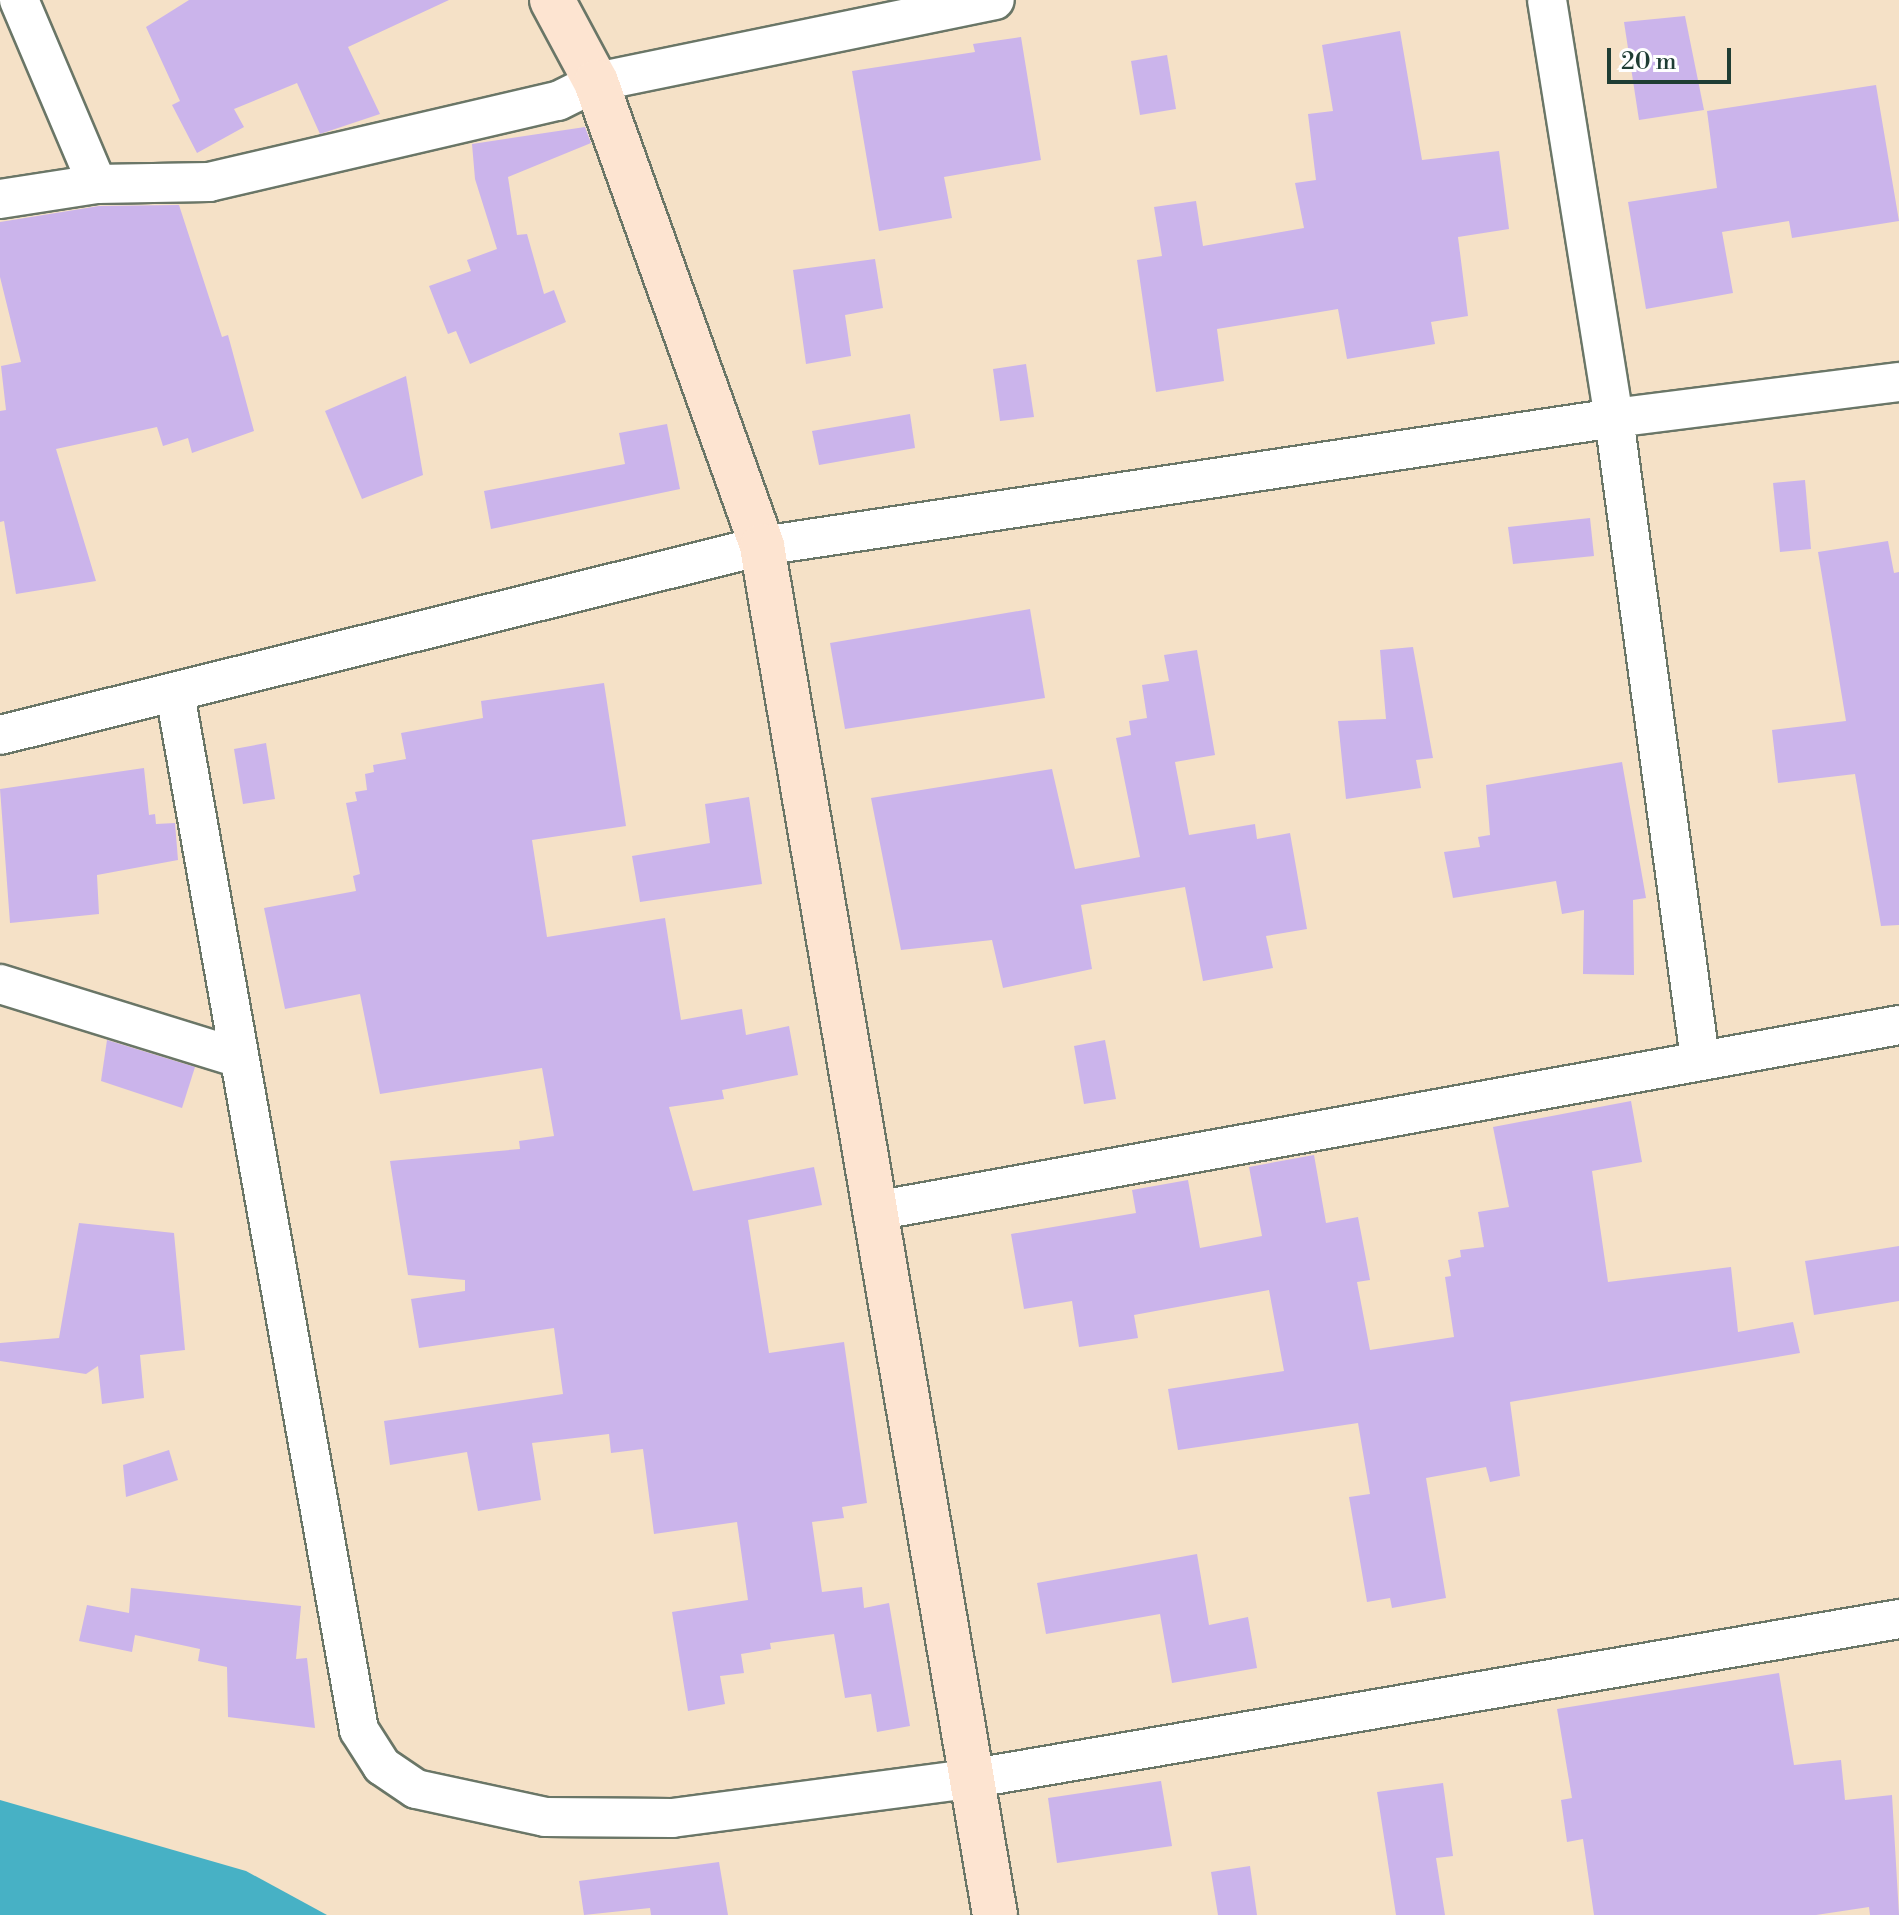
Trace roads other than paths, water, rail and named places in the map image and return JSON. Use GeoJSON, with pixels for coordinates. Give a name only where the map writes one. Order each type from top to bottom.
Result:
{"type":"FeatureCollection","features":[{"type":"Feature","properties":{"kind":"street"},"geometry":{"type":"LineString","coordinates":[[19,0],[97,184]]}},
{"type":"Feature","properties":{"kind":"street"},"geometry":{"type":"LineString","coordinates":[[552,0],[596,82],[762,546],[969,1779],[995,1915]]}},
{"type":"Feature","properties":{"kind":"street"},"geometry":{"type":"LineString","coordinates":[[0,199],[97,184],[209,182],[558,101],[596,82],[995,0]]}},
{"type":"Feature","properties":{"kind":"street"},"geometry":{"type":"LineString","coordinates":[[1547,0],[1614,418],[1700,1059]]}},
{"type":"Feature","properties":{"kind":"street"},"geometry":{"type":"LineString","coordinates":[[0,735],[762,546],[1614,418],[1899,382]]}},
{"type":"Feature","properties":{"kind":"street"},"geometry":{"type":"LineString","coordinates":[[175,694],[236,1057],[359,1730],[382,1766],[416,1789],[545,1817],[672,1818],[969,1779],[1899,1619]]}},
{"type":"Feature","properties":{"kind":"street"},"geometry":{"type":"LineString","coordinates":[[0,984],[236,1057]]}},
{"type":"Feature","properties":{"kind":"street"},"geometry":{"type":"LineString","coordinates":[[875,1211],[1899,1025]]}},
{"type":"Feature","properties":{"kind":"water"},"geometry":{"type":"Polygon","coordinates":[[[0,1800],[246,1871],[327,1915],[0,1915],[0,1800]]]}}]}
